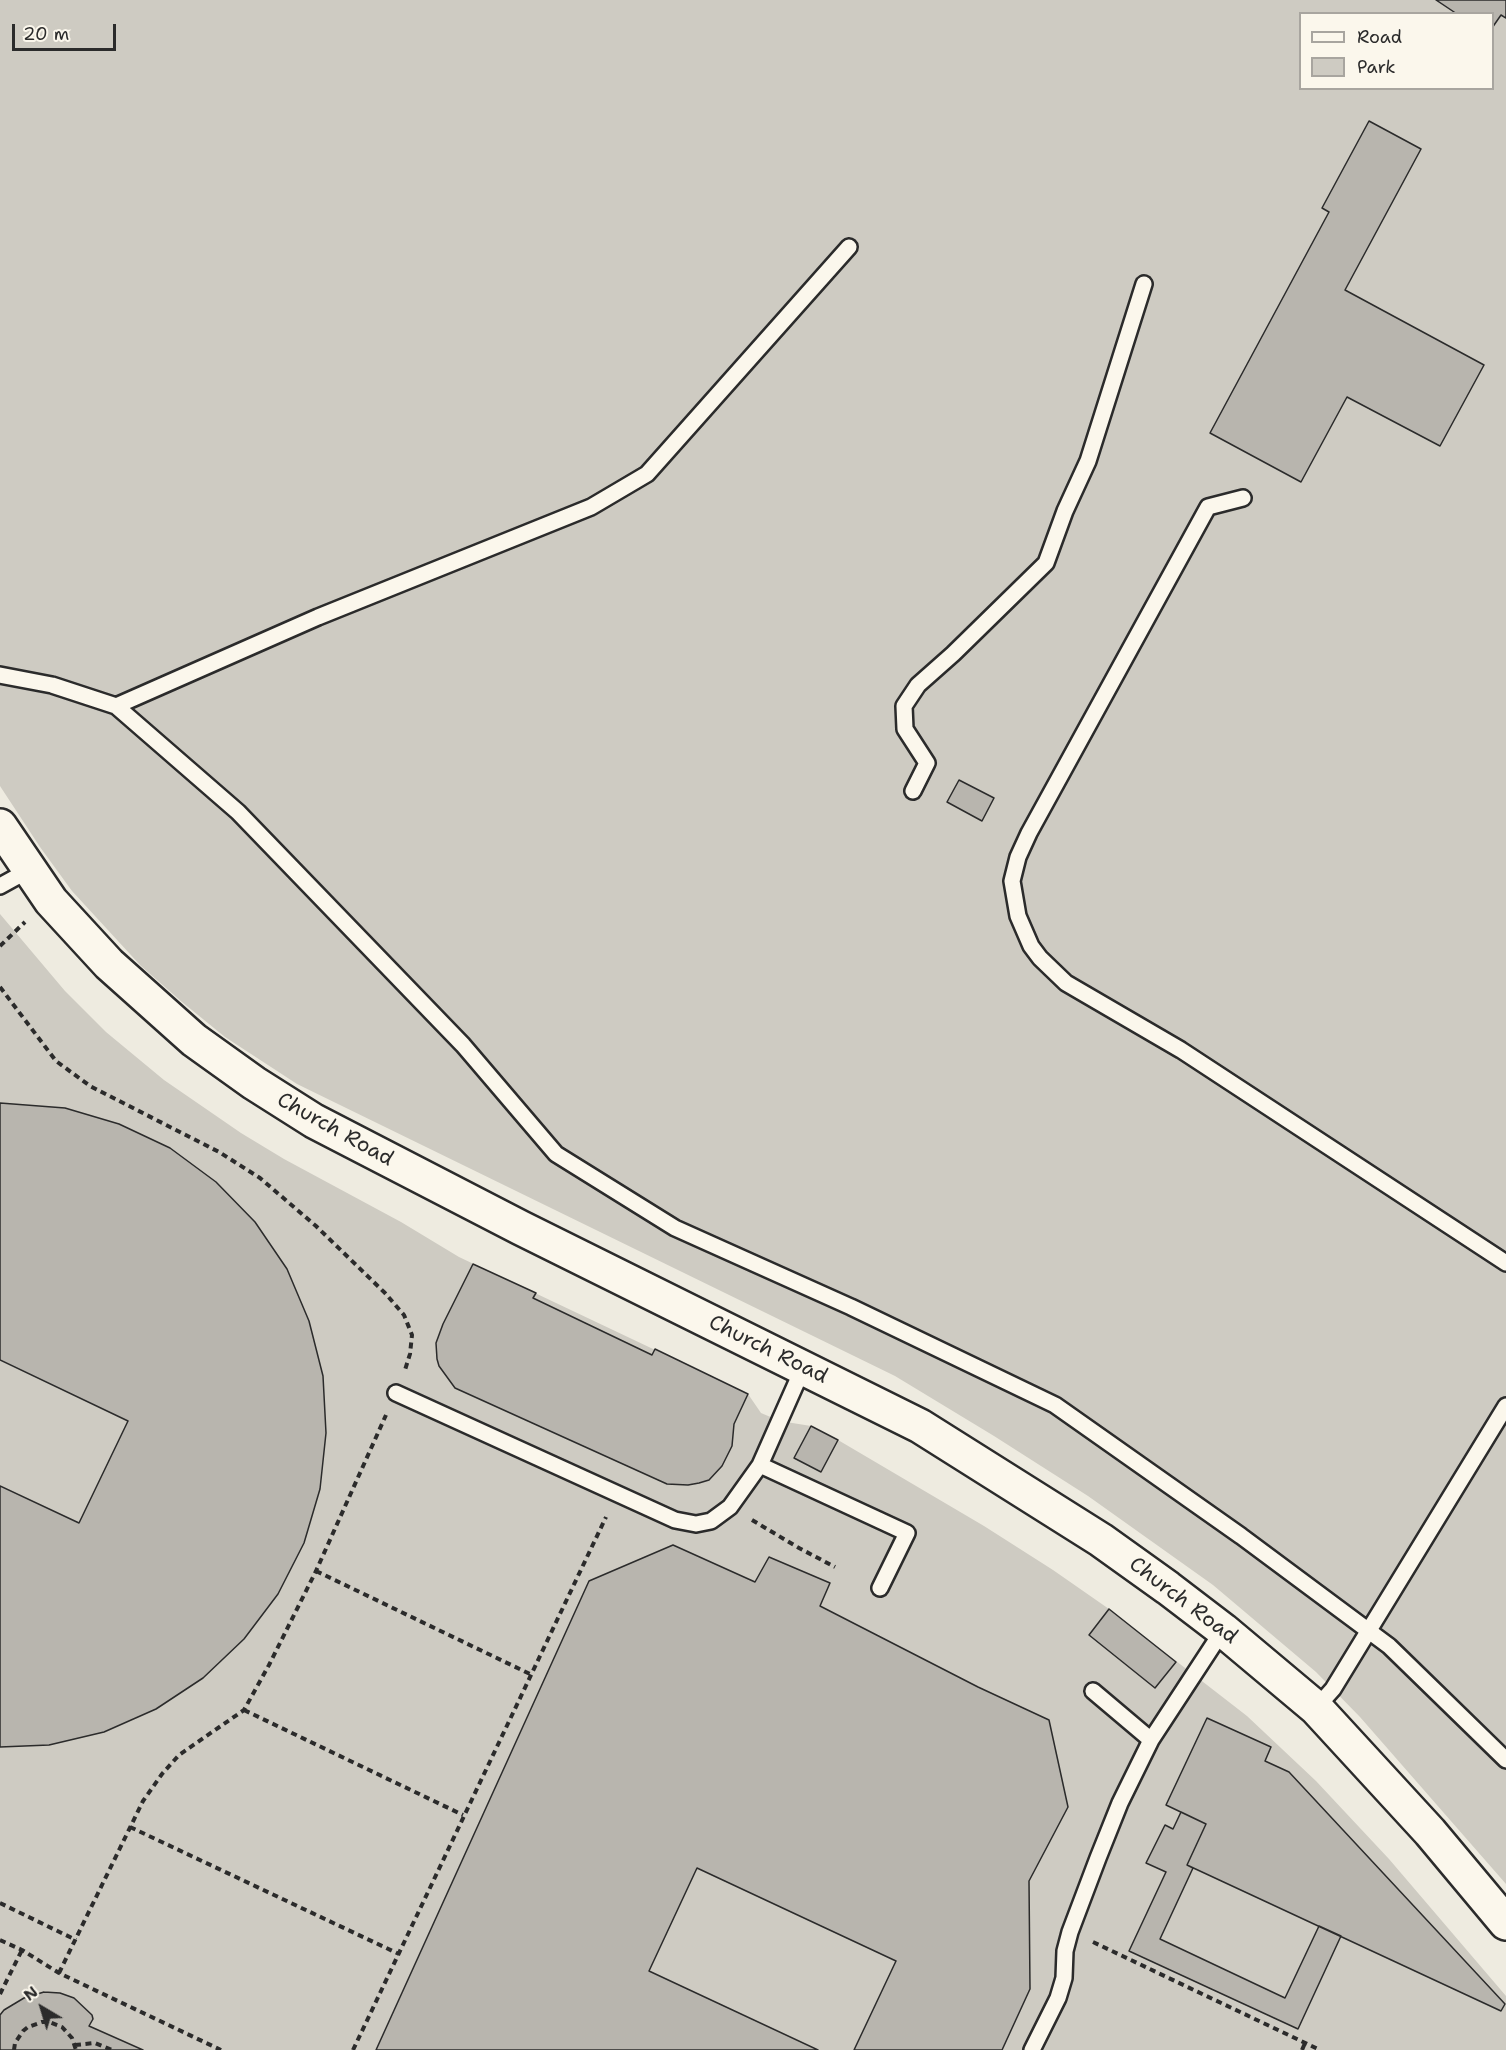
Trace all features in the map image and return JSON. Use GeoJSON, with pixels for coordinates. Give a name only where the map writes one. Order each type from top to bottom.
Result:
{"type":"FeatureCollection","features":[{"type":"Feature","properties":{"kind":"street","name":"Church Road"},"geometry":{"type":"LineString","coordinates":[[1,829],[58,909],[109,964],[194,1040],[314,1122],[920,1426],[1111,1547],[1223,1630],[1316,1708],[1430,1832],[1506,1923]]}},
{"type":"Feature","properties":{"kind":"lane"},"geometry":{"type":"LineString","coordinates":[[116,706],[318,617],[591,507],[647,474],[849,247]]}},
{"type":"Feature","properties":{"kind":"lane"},"geometry":{"type":"LineString","coordinates":[[913,791],[927,763],[905,729],[904,706],[918,685],[1046,563],[1065,511],[1088,461],[1144,284]]}},
{"type":"Feature","properties":{"kind":"lane"},"geometry":{"type":"LineString","coordinates":[[1243,498],[1208,507],[1029,833],[1018,857],[1012,881],[1018,916],[1031,946],[1066,983],[1181,1050],[1506,1263]]}},
{"type":"Feature","properties":{"kind":"lane"},"geometry":{"type":"LineString","coordinates":[[0,675],[52,685],[116,706],[238,812],[463,1045],[556,1154],[675,1228],[851,1307],[1055,1405],[1241,1536],[1389,1646],[1506,1760]]}},
{"type":"Feature","properties":{"kind":"lane"},"geometry":{"type":"LineString","coordinates":[[0,886],[29,870]]}},
{"type":"Feature","properties":{"kind":"lane"},"geometry":{"type":"LineString","coordinates":[[396,1393],[675,1520],[696,1524],[711,1521],[730,1507],[760,1465],[803,1368]]}},
{"type":"Feature","properties":{"kind":"lane"},"geometry":{"type":"LineString","coordinates":[[1316,1708],[1333,1689],[1506,1406]]}},
{"type":"Feature","properties":{"kind":"lane"},"geometry":{"type":"LineString","coordinates":[[760,1465],[907,1533],[880,1588]]}},
{"type":"Feature","properties":{"kind":"lane"},"geometry":{"type":"LineString","coordinates":[[1032,2050],[1058,1998],[1064,1978],[1065,1952],[1070,1932],[1120,1803],[1151,1740],[1223,1630]]}},
{"type":"Feature","properties":{"kind":"lane"},"geometry":{"type":"LineString","coordinates":[[1093,1691],[1151,1740]]}},
{"type":"Feature","properties":{"kind":"path"},"geometry":{"type":"LineString","coordinates":[[0,946],[14,932]]}},
{"type":"Feature","properties":{"kind":"path"},"geometry":{"type":"LineString","coordinates":[[0,987],[56,1061],[90,1086],[219,1152],[260,1178],[315,1226],[385,1293],[404,1315],[412,1335],[410,1354],[396,1393],[316,1571],[269,1665],[244,1710],[179,1755],[162,1774],[130,1827],[59,1973]]}},
{"type":"Feature","properties":{"kind":"path"},"geometry":{"type":"LineString","coordinates":[[353,2050],[617,1494]]}},
{"type":"Feature","properties":{"kind":"path"},"geometry":{"type":"LineString","coordinates":[[730,1507],[836,1567]]}},
{"type":"Feature","properties":{"kind":"path"},"geometry":{"type":"LineString","coordinates":[[316,1571],[530,1674]]}},
{"type":"Feature","properties":{"kind":"path"},"geometry":{"type":"LineString","coordinates":[[244,1710],[463,1815]]}},
{"type":"Feature","properties":{"kind":"path"},"geometry":{"type":"LineString","coordinates":[[130,1827],[399,1953]]}},
{"type":"Feature","properties":{"kind":"path"},"geometry":{"type":"LineString","coordinates":[[0,1903],[76,1940]]}},
{"type":"Feature","properties":{"kind":"path"},"geometry":{"type":"LineString","coordinates":[[1070,1932],[1320,2050]]}},
{"type":"Feature","properties":{"kind":"path"},"geometry":{"type":"LineString","coordinates":[[0,1940],[59,1973],[221,2050]]}},
{"type":"Feature","properties":{"kind":"path"},"geometry":{"type":"LineString","coordinates":[[0,1994],[21,1950]]}},
{"type":"Feature","properties":{"kind":"path"},"geometry":{"type":"LineString","coordinates":[[14,2050],[15,2043],[23,2031],[42,2022],[62,2027],[68,2032],[76,2050]]}},
{"type":"Feature","properties":{"kind":"path"},"geometry":{"type":"LineString","coordinates":[[75,2044],[95,2043],[112,2050]]}},
{"type":"Feature","properties":{"kind":"path"},"geometry":{"type":"LineString","coordinates":[[1302,2050],[1305,2043]]}},
{"type":"Feature","properties":{"kind":"green space"},"geometry":{"type":"Polygon","coordinates":[[[0,0],[1506,0],[1506,1884],[1360,1717],[1316,1672],[1213,1585],[1088,1496],[895,1376],[297,1084],[225,1037],[141,966],[72,891],[0,786],[0,0]]]}},
{"type":"Feature","properties":{"kind":"green space"},"geometry":{"type":"Polygon","coordinates":[[[0,914],[65,991],[106,1032],[164,1080],[241,1133],[459,1257],[748,1394],[761,1413],[780,1421],[811,1426],[838,1440],[984,1526],[1109,1609],[1247,1716],[1316,1781],[1389,1859],[1506,1996],[1506,2050],[0,2050],[0,914]]]}},
{"type":"Feature","properties":{"kind":"building"},"geometry":{"type":"Polygon","coordinates":[[[1436,0],[1506,0],[1506,18],[1501,15],[1494,25],[1494,12],[1454,12],[1436,0]]]}},
{"type":"Feature","properties":{"kind":"building"},"geometry":{"type":"Polygon","coordinates":[[[1369,121],[1421,149],[1345,290],[1484,365],[1440,446],[1347,397],[1301,482],[1210,433],[1329,212],[1322,208],[1369,121]]]}},
{"type":"Feature","properties":{"kind":"building"},"geometry":{"type":"Polygon","coordinates":[[[959,780],[994,798],[982,821],[947,802],[959,780]]]}},
{"type":"Feature","properties":{"kind":"building"},"geometry":{"type":"Polygon","coordinates":[[[0,1103],[65,1108],[119,1124],[170,1148],[216,1182],[255,1222],[287,1269],[309,1321],[323,1376],[326,1433],[320,1489],[304,1543],[278,1594],[244,1639],[203,1678],[156,1709],[104,1732],[49,1745],[0,1747],[0,1486],[79,1523],[128,1421],[0,1360],[0,1103]]]}},
{"type":"Feature","properties":{"kind":"building"},"geometry":{"type":"Polygon","coordinates":[[[473,1264],[536,1293],[533,1298],[652,1355],[655,1349],[748,1394],[734,1424],[732,1446],[722,1466],[709,1480],[688,1485],[667,1484],[455,1388],[439,1366],[436,1343],[473,1264]]]}},
{"type":"Feature","properties":{"kind":"building"},"geometry":{"type":"Polygon","coordinates":[[[811,1426],[838,1440],[821,1472],[794,1458],[811,1426]]]}},
{"type":"Feature","properties":{"kind":"building"},"geometry":{"type":"Polygon","coordinates":[[[673,1545],[755,1582],[769,1557],[830,1583],[820,1606],[978,1687],[1049,1720],[1068,1807],[1029,1881],[1030,1989],[1002,2050],[854,2050],[896,1961],[697,1868],[649,1971],[818,2050],[376,2050],[589,1581],[673,1545]]]}},
{"type":"Feature","properties":{"kind":"building"},"geometry":{"type":"Polygon","coordinates":[[[1109,1609],[1176,1662],[1155,1688],[1089,1635],[1109,1609]]]}},
{"type":"Feature","properties":{"kind":"building"},"geometry":{"type":"Polygon","coordinates":[[[1207,1718],[1271,1747],[1265,1761],[1289,1772],[1505,2004],[1501,2011],[1187,1865],[1206,1824],[1166,1805],[1207,1718]]]}},
{"type":"Feature","properties":{"kind":"building"},"geometry":{"type":"Polygon","coordinates":[[[1181,1812],[1206,1824],[1187,1865],[1193,1868],[1160,1939],[1285,1998],[1319,1926],[1341,1936],[1298,2029],[1129,1951],[1166,1872],[1146,1863],[1165,1825],[1173,1829],[1181,1812]]]}},
{"type":"Feature","properties":{"kind":"building"},"geometry":{"type":"Polygon","coordinates":[[[44,1992],[60,1993],[74,1998],[92,2015],[93,2019],[89,2026],[143,2050],[0,2050],[0,2015],[24,1998],[44,1992]]]}}]}
